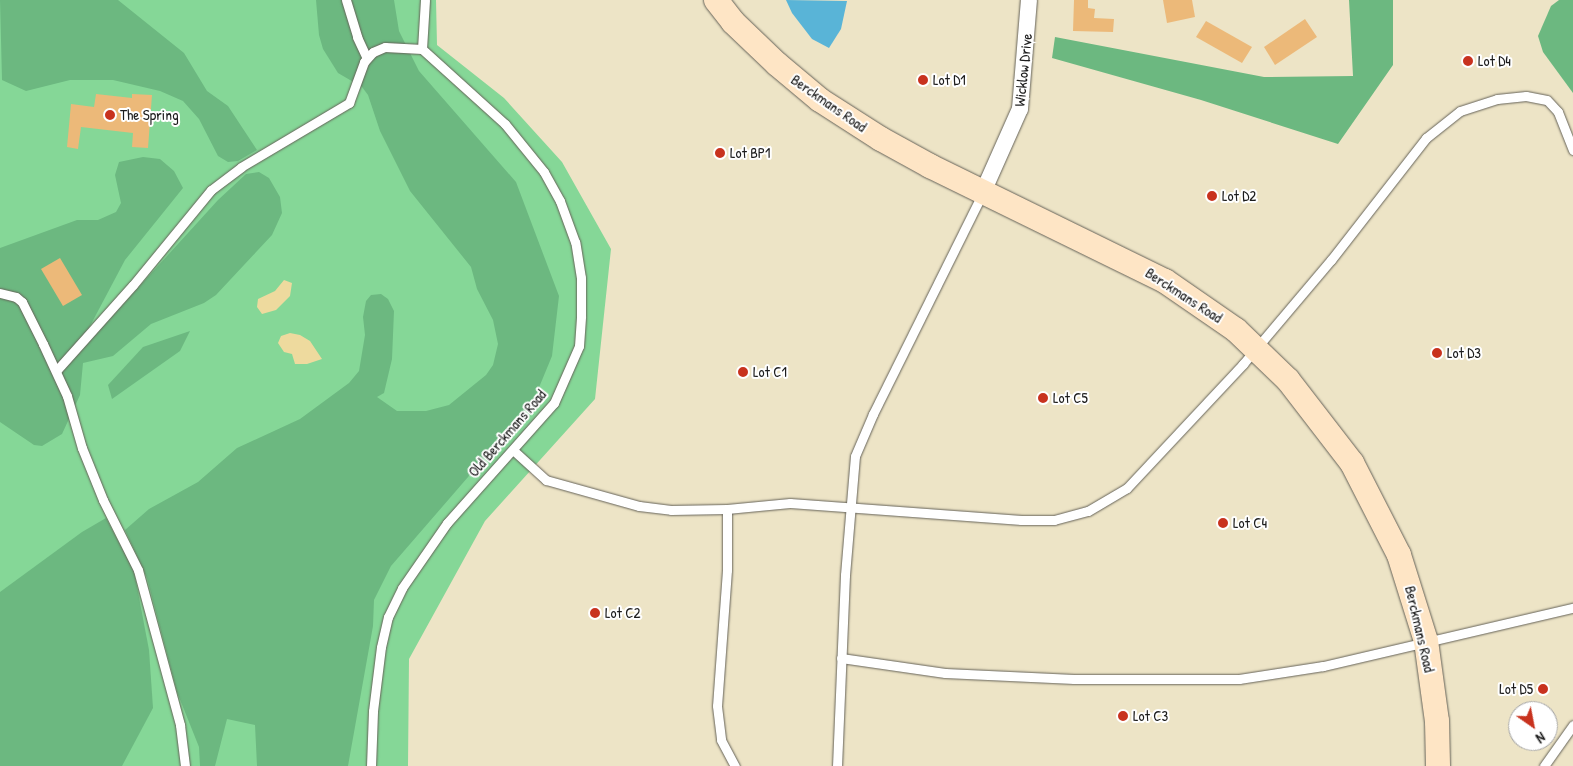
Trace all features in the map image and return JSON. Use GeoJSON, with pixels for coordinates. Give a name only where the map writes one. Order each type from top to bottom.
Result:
{"type":"FeatureCollection","features":[{"type":"Feature","properties":{"kind":"main road","name":"Berckmans Road"},"geometry":{"type":"LineString","coordinates":[[716,0],[733,22],[782,69],[820,100],[881,139],[983,192],[1165,281],[1215,314],[1255,348],[1322,419],[1364,483],[1399,555],[1426,641],[1437,720],[1438,766]]}},
{"type":"Feature","properties":{"kind":"street","name":"Wicklow Drive"},"geometry":{"type":"LineString","coordinates":[[983,192],[1020,109],[1029,0]]}},
{"type":"Feature","properties":{"kind":"lane"},"geometry":{"type":"LineString","coordinates":[[346,0],[357,37],[367,58]]}},
{"type":"Feature","properties":{"kind":"lane"},"geometry":{"type":"LineString","coordinates":[[56,370],[128,292],[211,190],[241,167],[349,103],[367,58],[372,52],[385,47],[422,49],[425,0]]}},
{"type":"Feature","properties":{"kind":"lane","name":"Old Berckmans Road"},"geometry":{"type":"LineString","coordinates":[[371,766],[373,711],[380,656],[392,610],[402,588],[447,524],[554,403],[579,346],[581,278],[575,242],[560,201],[544,172],[505,124],[422,49]]}},
{"type":"Feature","properties":{"kind":"lane"},"geometry":{"type":"LineString","coordinates":[[513,450],[546,480],[604,497],[671,510],[727,509],[790,503],[1021,520],[1054,520],[1088,511],[1127,488],[1255,348],[1331,260],[1426,138],[1460,111],[1497,99],[1526,96],[1547,100],[1558,112],[1573,150]]}},
{"type":"Feature","properties":{"kind":"lane"},"geometry":{"type":"LineString","coordinates":[[837,766],[841,658],[850,506],[855,456],[873,414],[983,192]]}},
{"type":"Feature","properties":{"kind":"lane"},"geometry":{"type":"LineString","coordinates":[[0,292],[16,297],[22,302],[56,370],[103,500],[138,570],[150,606],[180,725],[185,766]]}},
{"type":"Feature","properties":{"kind":"lane"},"geometry":{"type":"LineString","coordinates":[[727,509],[727,570],[717,706],[722,740],[735,766]]}},
{"type":"Feature","properties":{"kind":"lane"},"geometry":{"type":"LineString","coordinates":[[841,658],[945,673],[1074,679],[1239,679],[1323,666],[1573,608]]}},
{"type":"Feature","properties":{"kind":"lane"},"geometry":{"type":"LineString","coordinates":[[1544,766],[1573,725]]}},
{"type":"Feature","properties":{"kind":"green space"},"geometry":{"type":"Polygon","coordinates":[[[0,0],[436,0],[437,45],[504,98],[562,162],[611,249],[595,399],[485,521],[409,659],[408,766],[0,766],[0,0]]]}},
{"type":"Feature","properties":{"kind":"green space"},"geometry":{"type":"Polygon","coordinates":[[[0,0],[118,0],[184,53],[207,91],[228,106],[257,150],[238,161],[228,162],[218,156],[199,119],[183,101],[160,91],[113,80],[70,80],[26,91],[2,80],[0,0]]]}},
{"type":"Feature","properties":{"kind":"green space"},"geometry":{"type":"Polygon","coordinates":[[[316,0],[394,0],[399,31],[419,71],[516,182],[559,296],[552,356],[533,402],[391,566],[374,600],[373,626],[348,766],[257,766],[255,725],[227,719],[215,766],[200,766],[199,747],[177,692],[147,578],[125,530],[149,509],[198,482],[237,448],[300,419],[349,383],[359,371],[365,335],[363,317],[366,301],[371,295],[381,294],[388,299],[394,311],[392,359],[384,393],[377,397],[397,411],[426,411],[449,405],[486,375],[493,365],[498,344],[493,320],[477,289],[471,267],[410,191],[380,131],[368,95],[362,87],[338,73],[323,49],[319,35],[316,0]]]}},
{"type":"Feature","properties":{"kind":"green space"},"geometry":{"type":"Polygon","coordinates":[[[1349,0],[1393,0],[1393,65],[1338,144],[1201,100],[1052,58],[1055,37],[1264,77],[1353,76],[1349,0]]]}},
{"type":"Feature","properties":{"kind":"green space"},"geometry":{"type":"Polygon","coordinates":[[[1559,0],[1573,0],[1573,93],[1543,52],[1538,36],[1551,6],[1559,0]]]}},
{"type":"Feature","properties":{"kind":"green space"},"geometry":{"type":"Polygon","coordinates":[[[143,157],[160,159],[174,171],[183,188],[125,260],[89,328],[86,345],[218,200],[246,174],[259,172],[269,178],[280,197],[282,213],[272,235],[216,295],[204,303],[151,324],[113,356],[83,363],[80,395],[62,434],[42,446],[34,445],[0,422],[0,248],[77,220],[98,220],[116,212],[121,203],[115,175],[119,162],[143,157]]]}},
{"type":"Feature","properties":{"kind":"green space"},"geometry":{"type":"Polygon","coordinates":[[[190,331],[180,351],[112,399],[108,385],[143,347],[190,331]]]}},
{"type":"Feature","properties":{"kind":"green space"},"geometry":{"type":"Polygon","coordinates":[[[106,518],[134,571],[149,650],[153,708],[122,766],[0,766],[0,592],[82,532],[106,518]]]}},
{"type":"Feature","properties":{"kind":"sand"},"geometry":{"type":"Polygon","coordinates":[[[284,280],[292,283],[290,296],[276,310],[262,314],[257,307],[258,299],[275,291],[284,280]]]}},
{"type":"Feature","properties":{"kind":"sand"},"geometry":{"type":"Polygon","coordinates":[[[290,333],[300,335],[310,341],[322,359],[307,364],[295,364],[292,354],[284,352],[278,343],[281,336],[290,333]]]}},
{"type":"Feature","properties":{"kind":"water"},"geometry":{"type":"Polygon","coordinates":[[[786,0],[847,1],[841,29],[829,48],[812,39],[792,13],[786,0]]]}},
{"type":"Feature","properties":{"kind":"building"},"geometry":{"type":"Polygon","coordinates":[[[1074,0],[1088,0],[1088,8],[1095,9],[1094,18],[1114,19],[1113,32],[1073,31],[1074,0]]]}},
{"type":"Feature","properties":{"kind":"building"},"geometry":{"type":"Polygon","coordinates":[[[1163,0],[1192,0],[1195,17],[1167,23],[1163,0]]]}},
{"type":"Feature","properties":{"kind":"building"},"geometry":{"type":"Polygon","coordinates":[[[1305,19],[1317,37],[1275,65],[1264,47],[1305,19]]]}},
{"type":"Feature","properties":{"kind":"building"},"geometry":{"type":"Polygon","coordinates":[[[1206,21],[1252,47],[1242,63],[1196,37],[1206,21]]]}},
{"type":"Feature","properties":{"kind":"building","name":"The Spring"},"geometry":{"type":"Polygon","coordinates":[[[96,94],[132,98],[132,94],[152,95],[148,148],[132,147],[133,133],[81,127],[78,149],[67,147],[71,104],[94,107],[96,94]]]}},
{"type":"Feature","properties":{"kind":"building"},"geometry":{"type":"Polygon","coordinates":[[[60,258],[82,295],[63,306],[41,269],[60,258]]]}},
{"type":"Feature","properties":{"kind":"place","name":"Lot D4"},"geometry":{"type":"Point","coordinates":[1468,61]}},
{"type":"Feature","properties":{"kind":"place","name":"Lot D1"},"geometry":{"type":"Point","coordinates":[923,80]}},
{"type":"Feature","properties":{"kind":"place","name":"The Spring"},"geometry":{"type":"Point","coordinates":[110,115]}},
{"type":"Feature","properties":{"kind":"place","name":"Lot BP1"},"geometry":{"type":"Point","coordinates":[720,153]}},
{"type":"Feature","properties":{"kind":"place","name":"Lot D2"},"geometry":{"type":"Point","coordinates":[1212,196]}},
{"type":"Feature","properties":{"kind":"place","name":"Lot D3"},"geometry":{"type":"Point","coordinates":[1437,353]}},
{"type":"Feature","properties":{"kind":"place","name":"Lot C1"},"geometry":{"type":"Point","coordinates":[743,372]}},
{"type":"Feature","properties":{"kind":"place","name":"Lot C5"},"geometry":{"type":"Point","coordinates":[1043,398]}},
{"type":"Feature","properties":{"kind":"place","name":"Lot C4"},"geometry":{"type":"Point","coordinates":[1223,523]}},
{"type":"Feature","properties":{"kind":"place","name":"Lot C2"},"geometry":{"type":"Point","coordinates":[595,613]}},
{"type":"Feature","properties":{"kind":"place","name":"Lot D5"},"geometry":{"type":"Point","coordinates":[1543,689]}},
{"type":"Feature","properties":{"kind":"place","name":"Lot C3"},"geometry":{"type":"Point","coordinates":[1123,716]}}]}
